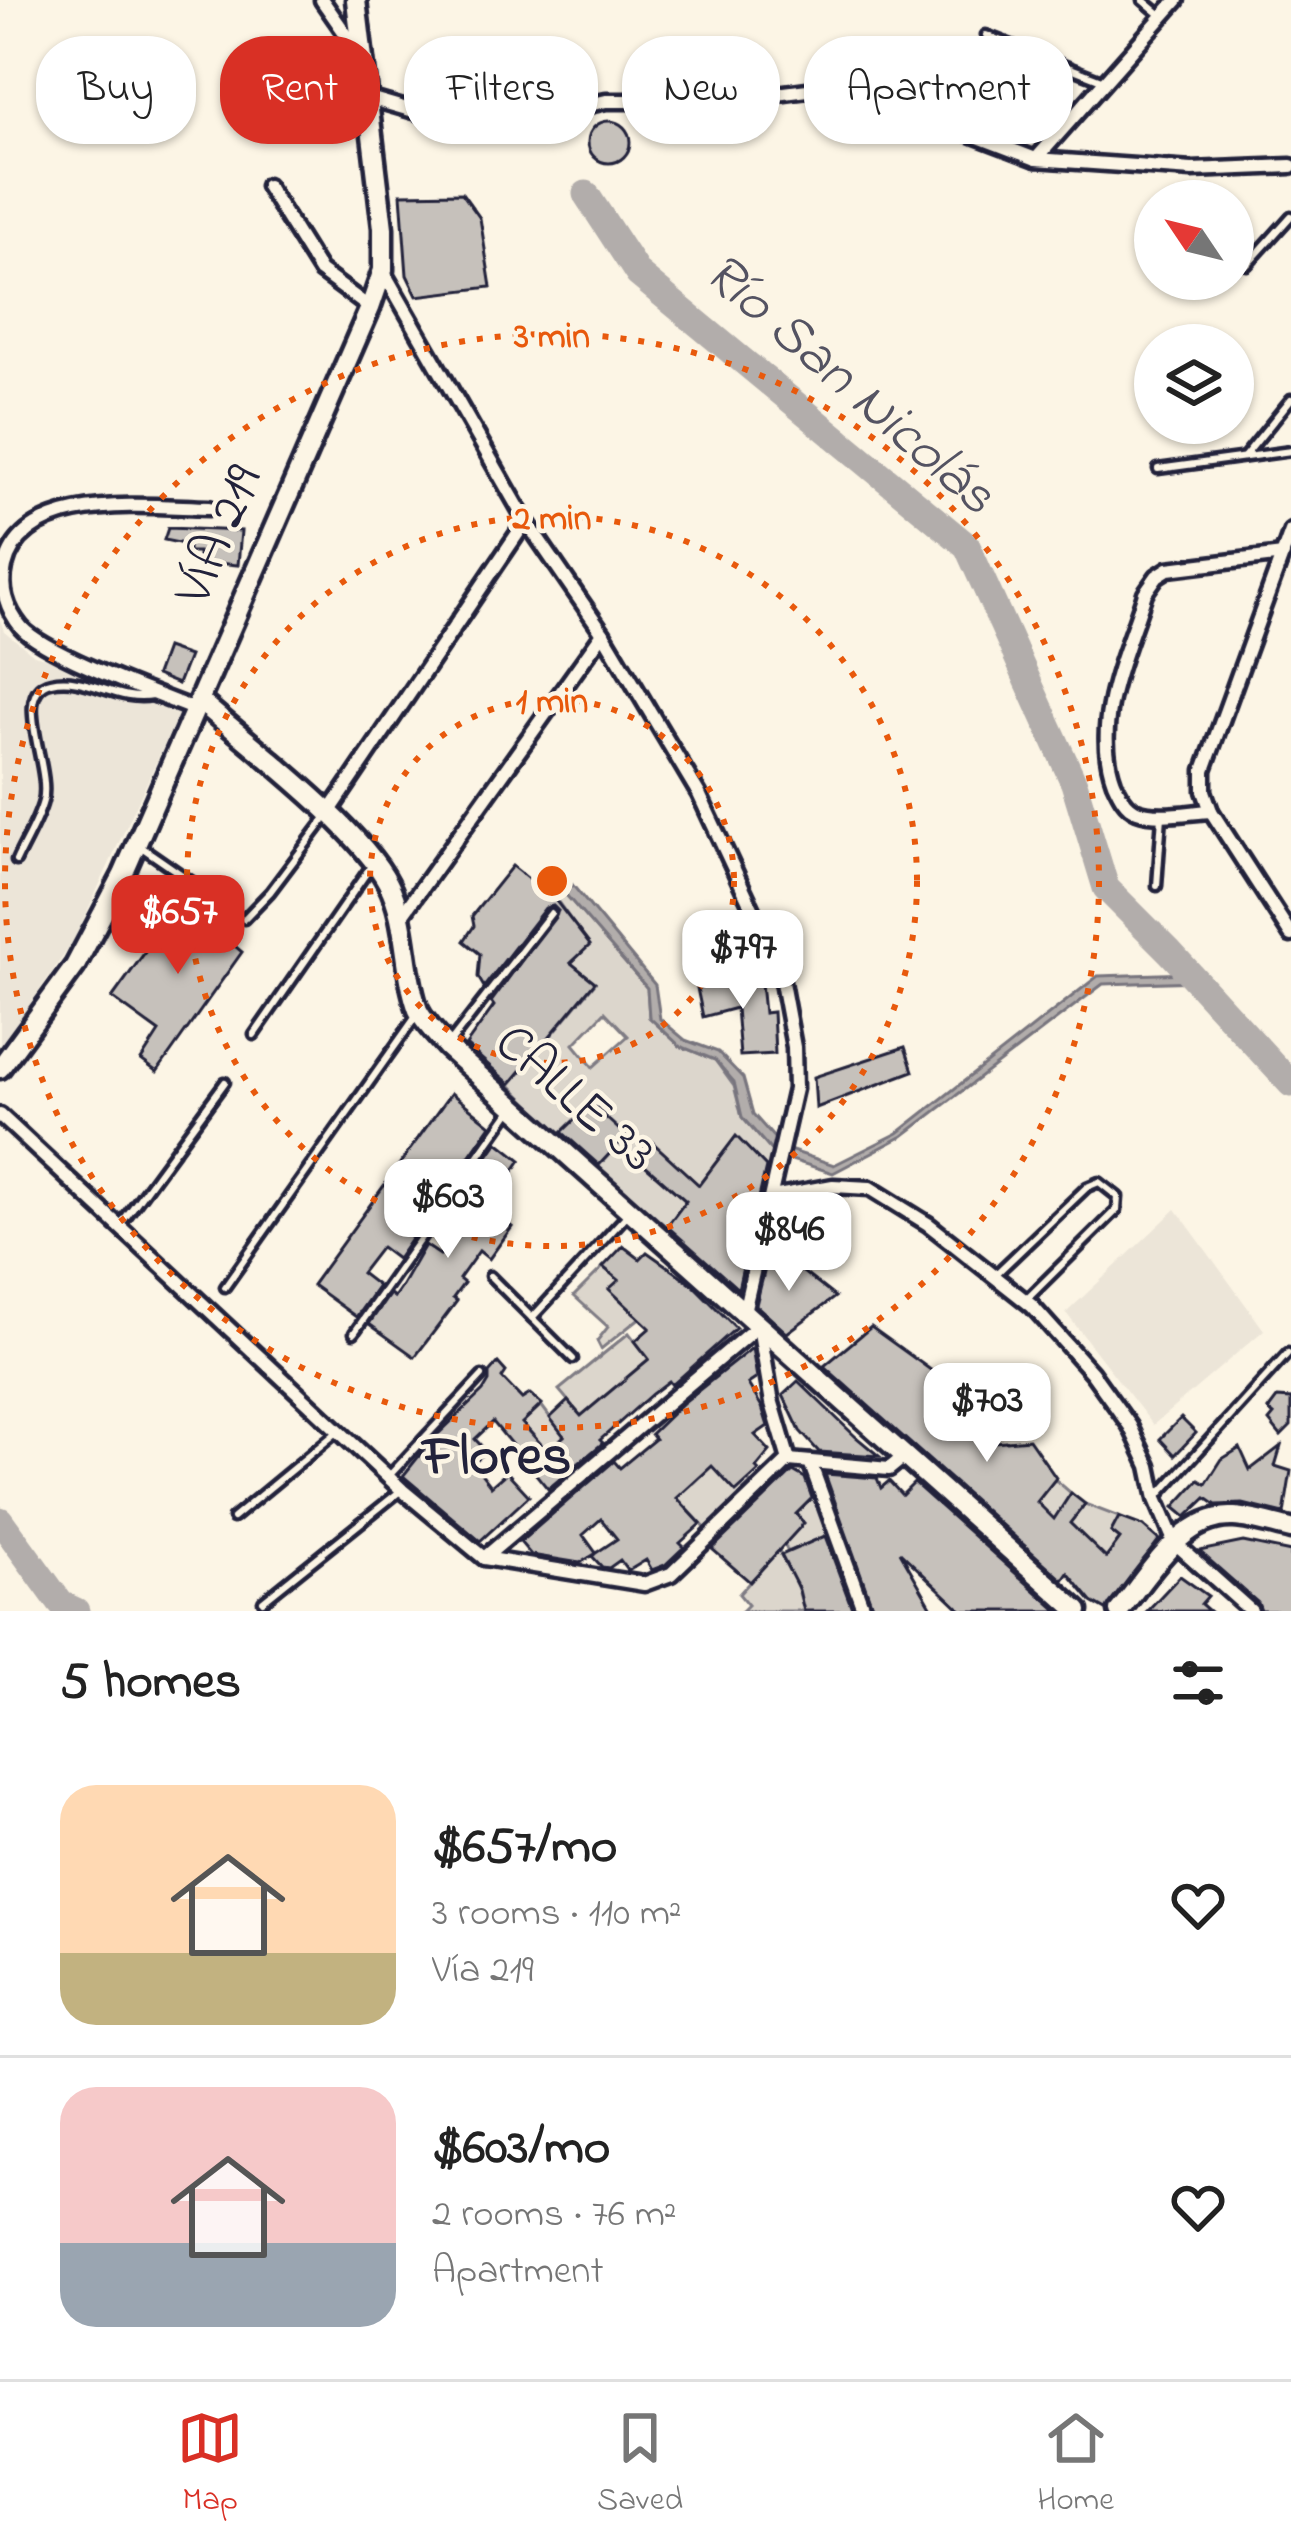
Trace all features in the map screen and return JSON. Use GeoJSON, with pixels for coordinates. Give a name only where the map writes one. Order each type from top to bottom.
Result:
{"type":"FeatureCollection","features":[{"type":"Feature","properties":{"kind":"main road","name":"VÍA 219"},"geometry":{"type":"LineString","coordinates":[[356,0],[360,36]]}},
{"type":"Feature","properties":{"kind":"main road","name":"VÍA 219"},"geometry":{"type":"LineString","coordinates":[[0,1068],[75,966],[137,844],[370,308],[382,270],[374,144]]}},
{"type":"Feature","properties":{"kind":"main road","name":"CALLE 33"},"geometry":{"type":"LineString","coordinates":[[198,706],[328,814],[374,861],[391,888],[400,918],[419,1012],[447,1047],[1078,1611]]}},
{"type":"Feature","properties":{"kind":"main road"},"geometry":{"type":"LineString","coordinates":[[1119,1611],[1175,1543],[1197,1526],[1238,1517],[1291,1529]]}},
{"type":"Feature","properties":{"kind":"street"},"geometry":{"type":"LineString","coordinates":[[322,0],[346,36]]}},
{"type":"Feature","properties":{"kind":"street"},"geometry":{"type":"LineString","coordinates":[[1036,159],[1177,0]]}},
{"type":"Feature","properties":{"kind":"street"},"geometry":{"type":"LineString","coordinates":[[380,101],[469,127],[493,127],[606,100],[724,101],[867,86],[944,124],[1036,159],[1192,170],[1291,166]]}},
{"type":"Feature","properties":{"kind":"street"},"geometry":{"type":"LineString","coordinates":[[267,186],[320,271],[370,308]]}},
{"type":"Feature","properties":{"kind":"street"},"geometry":{"type":"LineString","coordinates":[[382,270],[526,521],[603,633],[699,794],[779,966],[794,1047],[795,1089],[751,1318],[789,1460]]}},
{"type":"Feature","properties":{"kind":"street"},"geometry":{"type":"LineString","coordinates":[[198,706],[156,694],[23,630],[5,601],[3,561],[14,542],[34,524],[78,509],[209,508]]}},
{"type":"Feature","properties":{"kind":"street"},"geometry":{"type":"LineString","coordinates":[[328,814],[526,521]]}},
{"type":"Feature","properties":{"kind":"street"},"geometry":{"type":"LineString","coordinates":[[1291,531],[1204,770],[1211,811],[1291,935]]}},
{"type":"Feature","properties":{"kind":"street"},"geometry":{"type":"LineString","coordinates":[[1211,811],[1136,811],[1124,802],[1105,752],[1105,725],[1145,592],[1157,576],[1168,569],[1282,555]]}},
{"type":"Feature","properties":{"kind":"street"},"geometry":{"type":"LineString","coordinates":[[400,918],[603,633]]}},
{"type":"Feature","properties":{"kind":"street"},"geometry":{"type":"LineString","coordinates":[[0,1115],[402,1490],[484,1558],[644,1584],[671,1574],[789,1460],[889,1469],[905,1456]]}},
{"type":"Feature","properties":{"kind":"street"},"geometry":{"type":"LineString","coordinates":[[772,1197],[833,1186],[870,1188],[928,1224],[1025,1300],[1092,1373],[1130,1426],[1175,1543],[1251,1611]]}},
{"type":"Feature","properties":{"kind":"street"},"geometry":{"type":"LineString","coordinates":[[484,1558],[751,1318]]}},
{"type":"Feature","properties":{"kind":"street"},"geometry":{"type":"LineString","coordinates":[[811,1462],[864,1611]]}},
{"type":"Feature","properties":{"kind":"lane"},"geometry":{"type":"LineString","coordinates":[[1143,0],[1162,16]]}},
{"type":"Feature","properties":{"kind":"lane"},"geometry":{"type":"LineString","coordinates":[[986,35],[1104,81]]}},
{"type":"Feature","properties":{"kind":"lane"},"geometry":{"type":"LineString","coordinates":[[1254,257],[1291,216]]}},
{"type":"Feature","properties":{"kind":"lane"},"geometry":{"type":"LineString","coordinates":[[1244,457],[1291,399]]}},
{"type":"Feature","properties":{"kind":"lane"},"geometry":{"type":"LineString","coordinates":[[1158,469],[1291,451]]}},
{"type":"Feature","properties":{"kind":"lane"},"geometry":{"type":"LineString","coordinates":[[16,860],[44,800],[44,761],[30,702],[35,689],[64,680],[134,698],[156,694]]}},
{"type":"Feature","properties":{"kind":"lane"},"geometry":{"type":"LineString","coordinates":[[1157,886],[1162,813]]}},
{"type":"Feature","properties":{"kind":"lane"},"geometry":{"type":"LineString","coordinates":[[244,919],[328,814]]}},
{"type":"Feature","properties":{"kind":"lane"},"geometry":{"type":"LineString","coordinates":[[137,844],[193,882]]}},
{"type":"Feature","properties":{"kind":"lane"},"geometry":{"type":"LineString","coordinates":[[254,1035],[374,861]]}},
{"type":"Feature","properties":{"kind":"lane"},"geometry":{"type":"LineString","coordinates":[[447,1047],[551,913]]}},
{"type":"Feature","properties":{"kind":"lane"},"geometry":{"type":"LineString","coordinates":[[225,1287],[419,1012]]}},
{"type":"Feature","properties":{"kind":"lane"},"geometry":{"type":"LineString","coordinates":[[120,1226],[225,1082]]}},
{"type":"Feature","properties":{"kind":"lane"},"geometry":{"type":"LineString","coordinates":[[354,1333],[512,1109]]}},
{"type":"Feature","properties":{"kind":"lane"},"geometry":{"type":"LineString","coordinates":[[994,1276],[1087,1187],[1106,1184],[1118,1197],[1117,1210],[1025,1300]]}},
{"type":"Feature","properties":{"kind":"lane"},"geometry":{"type":"LineString","coordinates":[[532,1318],[632,1210]]}},
{"type":"Feature","properties":{"kind":"lane"},"geometry":{"type":"LineString","coordinates":[[490,1276],[573,1359]]}},
{"type":"Feature","properties":{"kind":"lane"},"geometry":{"type":"LineString","coordinates":[[1156,1499],[1288,1353]]}},
{"type":"Feature","properties":{"kind":"lane"},"geometry":{"type":"LineString","coordinates":[[388,1477],[482,1376]]}},
{"type":"Feature","properties":{"kind":"lane"},"geometry":{"type":"LineString","coordinates":[[233,1518],[339,1431]]}},
{"type":"Feature","properties":{"kind":"lane"},"geometry":{"type":"LineString","coordinates":[[263,1601],[402,1490]]}},
{"type":"Feature","properties":{"kind":"shaded area"},"geometry":{"type":"Polygon","coordinates":[[[0,620],[4,631],[34,655],[83,669],[180,711],[73,942],[0,1047],[0,620]]]}},
{"type":"Feature","properties":{"kind":"shaded area"},"geometry":{"type":"Polygon","coordinates":[[[556,865],[655,985],[660,1019],[685,1040],[718,1052],[743,1078],[753,1114],[783,1148],[834,1165],[898,1133],[1098,976],[1190,973],[1197,981],[1103,984],[903,1136],[833,1173],[775,1155],[742,1117],[734,1082],[715,1060],[680,1046],[649,1017],[647,988],[547,873],[556,865]]]}},
{"type":"Feature","properties":{"kind":"shaded area"},"geometry":{"type":"Polygon","coordinates":[[[547,873],[647,988],[649,1017],[680,1046],[715,1060],[734,1086],[742,1117],[775,1155],[771,1173],[736,1137],[699,1185],[651,1142],[637,1158],[686,1201],[666,1228],[596,1169],[626,1136],[596,1109],[605,1101],[599,1097],[559,1134],[510,1085],[595,983],[571,963],[589,945],[558,902],[532,880],[547,873]],[[605,1012],[574,1044],[593,1067],[628,1036],[605,1012]]]}},
{"type":"Feature","properties":{"kind":"shaded area"},"geometry":{"type":"Polygon","coordinates":[[[1176,1209],[1264,1330],[1153,1425],[1066,1313],[1176,1209]]]}},
{"type":"Feature","properties":{"kind":"shaded area"},"geometry":{"type":"Polygon","coordinates":[[[603,1267],[619,1280],[610,1290],[634,1313],[652,1308],[601,1349],[597,1341],[608,1327],[574,1296],[603,1267]]]}},
{"type":"Feature","properties":{"kind":"shaded area"},"geometry":{"type":"Polygon","coordinates":[[[629,1333],[649,1359],[581,1416],[559,1390],[629,1333]]]}},
{"type":"Feature","properties":{"kind":"shaded area"},"geometry":{"type":"Polygon","coordinates":[[[541,1405],[564,1436],[547,1451],[522,1423],[541,1405]]]}},
{"type":"Feature","properties":{"kind":"shaded area"},"geometry":{"type":"Polygon","coordinates":[[[702,1459],[746,1478],[753,1487],[709,1532],[656,1475],[694,1483],[710,1468],[702,1459]]]}},
{"type":"Feature","properties":{"kind":"shaded area"},"geometry":{"type":"Polygon","coordinates":[[[1022,1476],[1057,1481],[1071,1493],[1063,1506],[1076,1515],[1085,1504],[1119,1517],[1111,1532],[1120,1539],[1106,1558],[1034,1505],[1046,1489],[1022,1476]]]}},
{"type":"Feature","properties":{"kind":"shaded area"},"geometry":{"type":"Polygon","coordinates":[[[815,1495],[829,1534],[788,1552],[784,1544],[803,1523],[796,1514],[815,1495]]]}},
{"type":"Feature","properties":{"kind":"shaded area"},"geometry":{"type":"Polygon","coordinates":[[[778,1550],[791,1571],[804,1611],[742,1611],[748,1605],[739,1594],[778,1550]]]}},
{"type":"Feature","properties":{"kind":"building"},"geometry":{"type":"Polygon","coordinates":[[[598,124],[622,126],[622,144],[630,144],[629,150],[617,162],[601,162],[588,144],[598,144],[598,124]]]}},
{"type":"Feature","properties":{"kind":"building"},"geometry":{"type":"Polygon","coordinates":[[[462,193],[480,218],[491,287],[417,296],[407,275],[401,194],[462,193]]]}},
{"type":"Feature","properties":{"kind":"building"},"geometry":{"type":"Polygon","coordinates":[[[168,528],[241,531],[238,565],[206,562],[198,552],[188,552],[188,545],[164,540],[168,528]]]}},
{"type":"Feature","properties":{"kind":"building"},"geometry":{"type":"Polygon","coordinates":[[[166,648],[189,656],[178,684],[156,675],[166,648]]]}},
{"type":"Feature","properties":{"kind":"building"},"geometry":{"type":"Polygon","coordinates":[[[512,866],[556,901],[590,945],[571,963],[595,982],[510,1084],[466,1045],[494,1006],[491,1002],[558,911],[553,906],[545,908],[484,987],[478,977],[480,954],[464,941],[474,926],[472,916],[512,866]]]}},
{"type":"Feature","properties":{"kind":"building"},"geometry":{"type":"Polygon","coordinates":[[[184,898],[234,933],[229,941],[242,952],[157,1072],[141,1060],[159,1032],[112,998],[184,898]]]}},
{"type":"Feature","properties":{"kind":"building"},"geometry":{"type":"Polygon","coordinates":[[[760,973],[764,1013],[773,1012],[775,1054],[740,1056],[736,1008],[703,1017],[697,988],[760,973]]]}},
{"type":"Feature","properties":{"kind":"building"},"geometry":{"type":"Polygon","coordinates":[[[905,1047],[913,1071],[816,1108],[814,1077],[905,1047]]]}},
{"type":"Feature","properties":{"kind":"building"},"geometry":{"type":"Polygon","coordinates":[[[451,1093],[491,1125],[397,1259],[381,1247],[361,1273],[378,1286],[356,1317],[312,1285],[451,1093]]]}},
{"type":"Feature","properties":{"kind":"building"},"geometry":{"type":"Polygon","coordinates":[[[591,1104],[626,1136],[599,1165],[562,1132],[591,1104]]]}},
{"type":"Feature","properties":{"kind":"building"},"geometry":{"type":"Polygon","coordinates":[[[736,1136],[766,1167],[738,1289],[667,1226],[686,1201],[637,1158],[651,1141],[699,1185],[736,1136]]]}},
{"type":"Feature","properties":{"kind":"building"},"geometry":{"type":"Polygon","coordinates":[[[498,1142],[521,1160],[488,1208],[512,1227],[489,1259],[479,1251],[459,1279],[464,1283],[453,1298],[457,1301],[415,1357],[369,1324],[390,1294],[394,1297],[425,1245],[440,1255],[456,1235],[473,1198],[464,1190],[498,1142]]]}},
{"type":"Feature","properties":{"kind":"building"},"geometry":{"type":"Polygon","coordinates":[[[623,1246],[640,1259],[647,1252],[691,1283],[736,1328],[672,1385],[669,1381],[652,1394],[548,1489],[493,1422],[475,1439],[486,1451],[473,1463],[491,1486],[507,1472],[529,1496],[480,1541],[403,1476],[483,1391],[498,1363],[506,1372],[502,1378],[522,1399],[530,1394],[542,1404],[522,1423],[547,1451],[564,1436],[550,1418],[568,1401],[581,1416],[649,1359],[635,1341],[650,1328],[609,1289],[619,1280],[603,1267],[623,1246]]]}},
{"type":"Feature","properties":{"kind":"building"},"geometry":{"type":"Polygon","coordinates":[[[769,1252],[835,1297],[787,1333],[756,1305],[769,1252]]]}},
{"type":"Feature","properties":{"kind":"building"},"geometry":{"type":"Polygon","coordinates":[[[871,1327],[989,1412],[977,1429],[994,1442],[1029,1439],[1056,1478],[1037,1502],[1054,1519],[1071,1493],[1085,1504],[1070,1523],[1106,1558],[1120,1539],[1111,1532],[1119,1517],[1143,1526],[1159,1540],[1106,1610],[1092,1602],[1068,1573],[1063,1580],[824,1366],[871,1327]]]}},
{"type":"Feature","properties":{"kind":"building"},"geometry":{"type":"Polygon","coordinates":[[[752,1348],[757,1378],[748,1384],[768,1426],[755,1435],[770,1451],[756,1468],[759,1471],[736,1492],[712,1466],[677,1498],[701,1524],[680,1543],[684,1547],[652,1570],[646,1560],[628,1571],[620,1560],[602,1567],[595,1554],[580,1563],[531,1555],[520,1542],[614,1461],[620,1468],[655,1439],[651,1434],[752,1348]],[[601,1519],[583,1535],[596,1553],[617,1539],[601,1519]]]}},
{"type":"Feature","properties":{"kind":"building"},"geometry":{"type":"Polygon","coordinates":[[[798,1381],[879,1456],[819,1452],[800,1431],[783,1395],[798,1381]]]}},
{"type":"Feature","properties":{"kind":"building"},"geometry":{"type":"Polygon","coordinates":[[[1277,1398],[1291,1399],[1291,1426],[1281,1436],[1269,1421],[1274,1415],[1268,1410],[1277,1398]]]}},
{"type":"Feature","properties":{"kind":"building"},"geometry":{"type":"Polygon","coordinates":[[[1181,1418],[1196,1433],[1175,1455],[1160,1439],[1181,1418]]]}},
{"type":"Feature","properties":{"kind":"building"},"geometry":{"type":"Polygon","coordinates":[[[1281,1446],[1275,1466],[1291,1471],[1284,1514],[1243,1504],[1216,1505],[1206,1498],[1186,1517],[1174,1507],[1199,1480],[1206,1484],[1222,1459],[1240,1448],[1250,1470],[1281,1446]]]}},
{"type":"Feature","properties":{"kind":"building"},"geometry":{"type":"Polygon","coordinates":[[[793,1471],[805,1478],[812,1498],[796,1514],[804,1523],[750,1582],[712,1549],[793,1471]]]}},
{"type":"Feature","properties":{"kind":"building"},"geometry":{"type":"Polygon","coordinates":[[[825,1474],[877,1478],[881,1488],[889,1481],[902,1495],[914,1483],[1058,1611],[962,1611],[900,1552],[934,1611],[874,1611],[825,1474]]]}},
{"type":"Feature","properties":{"kind":"building"},"geometry":{"type":"Polygon","coordinates":[[[825,1536],[853,1611],[804,1611],[781,1555],[825,1536]]]}},
{"type":"Feature","properties":{"kind":"building"},"geometry":{"type":"Polygon","coordinates":[[[1243,1542],[1291,1552],[1291,1611],[1261,1611],[1258,1603],[1199,1551],[1243,1542]]]}},
{"type":"Feature","properties":{"kind":"building"},"geometry":{"type":"Polygon","coordinates":[[[1180,1576],[1208,1596],[1201,1604],[1209,1611],[1147,1611],[1180,1576]]]}},
{"type":"Feature","properties":{"kind":"waterway","name":"Río San Nicolás"},"geometry":{"type":"LineString","coordinates":[[586,194],[638,274],[967,546],[1074,783],[1106,888],[1291,1084]]}},
{"type":"Feature","properties":{"kind":"waterway"},"geometry":{"type":"LineString","coordinates":[[0,1520],[61,1604],[76,1611]]}},
{"type":"Feature","properties":{"kind":"district","name":"Flores"},"geometry":{"type":"Point","coordinates":[497,1459]}}]}
